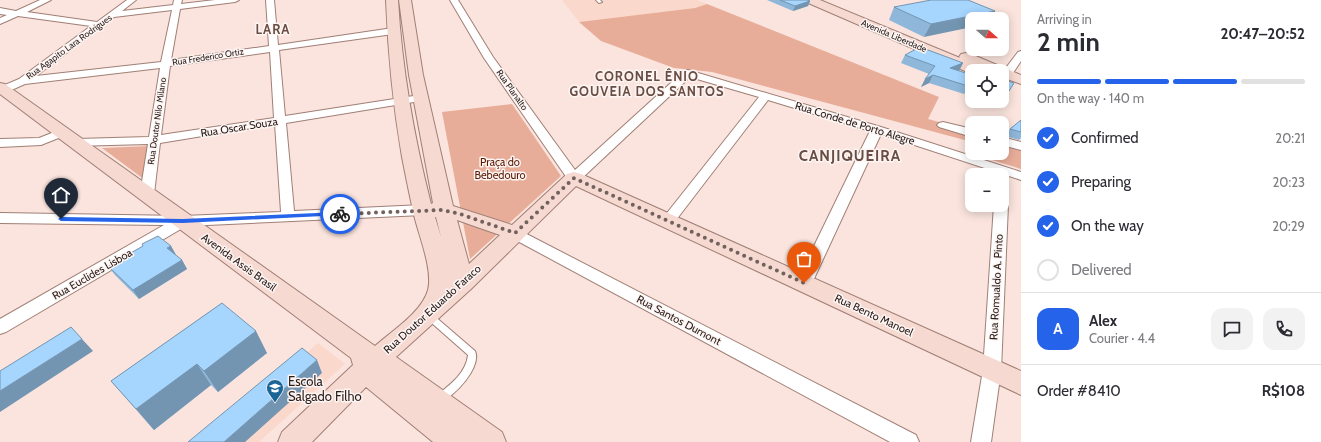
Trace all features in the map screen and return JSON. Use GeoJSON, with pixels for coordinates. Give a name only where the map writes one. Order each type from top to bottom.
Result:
{"type":"FeatureCollection","features":[{"type":"Feature","properties":{"kind":"main road"},"geometry":{"type":"LineString","coordinates":[[392,0],[393,31],[400,100],[423,210],[441,278],[439,294],[427,314]]}},
{"type":"Feature","properties":{"kind":"main road"},"geometry":{"type":"LineString","coordinates":[[405,0],[408,29],[420,98],[443,210],[463,283]]}},
{"type":"Feature","properties":{"kind":"main road","name":"Avenida Liberdade"},"geometry":{"type":"LineString","coordinates":[[810,0],[965,66]]}},
{"type":"Feature","properties":{"kind":"main road","name":"Avenida Liberdade"},"geometry":{"type":"LineString","coordinates":[[833,0],[977,64]]}},
{"type":"Feature","properties":{"kind":"main road","name":"Avenida Liberdade"},"geometry":{"type":"LineString","coordinates":[[1009,77],[1021,80]]}},
{"type":"Feature","properties":{"kind":"main road","name":"Avenida Liberdade"},"geometry":{"type":"LineString","coordinates":[[1009,80],[1021,89]]}},
{"type":"Feature","properties":{"kind":"main road","name":"Avenida Assis Brasil"},"geometry":{"type":"LineString","coordinates":[[2,89],[147,194],[369,360],[436,402],[470,438]]}},
{"type":"Feature","properties":{"kind":"main road","name":"Rua Bento Manoel"},"geometry":{"type":"LineString","coordinates":[[574,178],[1021,382]]}},
{"type":"Feature","properties":{"kind":"main road","name":"Rua Doutor Eduardo Faraco"},"geometry":{"type":"LineString","coordinates":[[292,442],[369,360],[463,283],[574,178]]}},
{"type":"Feature","properties":{"kind":"main road","name":"Rua Santos Dumont"},"geometry":{"type":"LineString","coordinates":[[423,210],[443,210],[460,214],[515,233]]}},
{"type":"Feature","properties":{"kind":"main road","name":"Avenida Assis Brasil"},"geometry":{"type":"LineString","coordinates":[[369,360],[378,382],[470,438]]}},
{"type":"Feature","properties":{"kind":"street"},"geometry":{"type":"LineString","coordinates":[[0,21],[47,0]]}},
{"type":"Feature","properties":{"kind":"street","name":"Rua Agapito Lara Rodrigues"},"geometry":{"type":"LineString","coordinates":[[2,89],[23,80],[132,0]]}},
{"type":"Feature","properties":{"kind":"street"},"geometry":{"type":"LineString","coordinates":[[112,15],[176,4],[235,0]]}},
{"type":"Feature","properties":{"kind":"street"},"geometry":{"type":"LineString","coordinates":[[270,0],[288,216]]}},
{"type":"Feature","properties":{"kind":"street","name":"Rua Planalto"},"geometry":{"type":"LineString","coordinates":[[454,0],[489,58],[574,178]]}},
{"type":"Feature","properties":{"kind":"street","name":"Rua Doutor Nilo Milano"},"geometry":{"type":"LineString","coordinates":[[147,194],[165,64],[176,4]]}},
{"type":"Feature","properties":{"kind":"street"},"geometry":{"type":"LineString","coordinates":[[0,10],[99,25]]}},
{"type":"Feature","properties":{"kind":"street","name":"Rua Frederico Ortiz"},"geometry":{"type":"LineString","coordinates":[[23,80],[165,64],[274,47],[393,31]]}},
{"type":"Feature","properties":{"kind":"street"},"geometry":{"type":"LineString","coordinates":[[1009,67],[1021,54]]}},
{"type":"Feature","properties":{"kind":"street","name":"Rua Conde de Porto Alegre"},"geometry":{"type":"LineString","coordinates":[[574,178],[688,73],[877,129],[987,168]]}},
{"type":"Feature","properties":{"kind":"street"},"geometry":{"type":"LineString","coordinates":[[668,221],[766,96]]}},
{"type":"Feature","properties":{"kind":"street","name":"Rua Oscar Souza"},"geometry":{"type":"LineString","coordinates":[[77,143],[154,140],[420,98]]}},
{"type":"Feature","properties":{"kind":"street"},"geometry":{"type":"LineString","coordinates":[[943,125],[965,131]]}},
{"type":"Feature","properties":{"kind":"street"},"geometry":{"type":"LineString","coordinates":[[804,283],[877,129]]}},
{"type":"Feature","properties":{"kind":"street"},"geometry":{"type":"LineString","coordinates":[[0,143],[41,141],[62,133]]}},
{"type":"Feature","properties":{"kind":"street"},"geometry":{"type":"LineString","coordinates":[[1009,143],[1021,146]]}},
{"type":"Feature","properties":{"kind":"street","name":"Rua Conde de Porto Alegre"},"geometry":{"type":"LineString","coordinates":[[1009,174],[1021,176]]}},
{"type":"Feature","properties":{"kind":"street"},"geometry":{"type":"LineString","coordinates":[[0,218],[183,221],[423,210]]}},
{"type":"Feature","properties":{"kind":"street","name":"Rua Romualdo A. Pinto"},"geometry":{"type":"LineString","coordinates":[[981,442],[992,370],[1001,212]]}},
{"type":"Feature","properties":{"kind":"street","name":"Rua Euclides Lisboa"},"geometry":{"type":"LineString","coordinates":[[0,327],[183,221]]}},
{"type":"Feature","properties":{"kind":"street","name":"Rua Santos Dumont"},"geometry":{"type":"LineString","coordinates":[[515,233],[909,442]]}},
{"type":"Feature","properties":{"kind":"lane"},"geometry":{"type":"LineString","coordinates":[[427,314],[472,354],[472,360],[465,373],[450,390],[436,402]]}},
{"type":"Feature","properties":{"kind":"shaded area"},"geometry":{"type":"Polygon","coordinates":[[[562,0],[697,0],[707,4],[695,8],[579,22],[562,0]]]}},
{"type":"Feature","properties":{"kind":"shaded area","name":"Escola Salgado Filho"},"geometry":{"type":"Polygon","coordinates":[[[318,343],[345,364],[259,442],[202,442],[318,343]]]}},
{"type":"Feature","properties":{"kind":"green space"},"geometry":{"type":"Polygon","coordinates":[[[707,4],[939,97],[928,119],[965,129],[965,140],[712,72],[674,68],[601,41],[579,22],[695,8],[707,4]]]}},
{"type":"Feature","properties":{"kind":"green space","name":"Praça do Bebedouro"},"geometry":{"type":"Polygon","coordinates":[[[512,104],[561,176],[470,259],[442,112],[512,104]]]}},
{"type":"Feature","properties":{"kind":"green space"},"geometry":{"type":"Polygon","coordinates":[[[1009,140],[1021,143],[1021,169],[992,160],[1009,160],[1009,140]]]}},
{"type":"Feature","properties":{"kind":"green space"},"geometry":{"type":"Polygon","coordinates":[[[151,146],[145,180],[102,148],[151,146]]]}},
{"type":"Feature","properties":{"kind":"building"},"geometry":{"type":"Polygon","coordinates":[[[780,0],[807,0],[810,1],[795,6],[780,0]]]}},
{"type":"Feature","properties":{"kind":"building"},"geometry":{"type":"Polygon","coordinates":[[[931,0],[968,0],[995,11],[965,12],[965,17],[931,24],[894,7],[931,0]]]}},
{"type":"Feature","properties":{"kind":"building"},"geometry":{"type":"Polygon","coordinates":[[[920,47],[963,63],[950,68],[965,73],[965,85],[933,75],[925,79],[935,66],[905,55],[920,47]]]}},
{"type":"Feature","properties":{"kind":"building"},"geometry":{"type":"Polygon","coordinates":[[[1009,81],[1014,83],[1009,91],[1009,81]]]}},
{"type":"Feature","properties":{"kind":"building"},"geometry":{"type":"Polygon","coordinates":[[[1021,120],[1021,132],[1010,129],[1021,120]]]}},
{"type":"Feature","properties":{"kind":"building"},"geometry":{"type":"Polygon","coordinates":[[[158,236],[171,246],[167,248],[182,260],[133,290],[108,266],[143,246],[142,244],[158,236]]]}},
{"type":"Feature","properties":{"kind":"building"},"geometry":{"type":"Polygon","coordinates":[[[222,303],[256,331],[204,371],[197,364],[136,409],[111,381],[222,303]]]}},
{"type":"Feature","properties":{"kind":"building"},"geometry":{"type":"Polygon","coordinates":[[[71,327],[82,339],[0,391],[0,371],[71,327]]]}},
{"type":"Feature","properties":{"kind":"building"},"geometry":{"type":"Polygon","coordinates":[[[302,348],[317,360],[224,442],[188,442],[302,348]]]}},
{"type":"Feature","properties":{"kind":"way so far"},"geometry":{"type":"LineString","coordinates":[[340,214],[443,210],[460,214],[515,233],[574,178],[804,283]]}},
{"type":"Feature","properties":{"kind":"place","name":"Escola Salgado Filho"},"geometry":{"type":"Point","coordinates":[275,403]}},
{"type":"Feature","properties":{"kind":"district","name":"LARA"},"geometry":{"type":"Point","coordinates":[273,29]}},
{"type":"Feature","properties":{"kind":"district","name":"CORONEL ÊNIO GOUVEIA DOS SANTOS"},"geometry":{"type":"Point","coordinates":[647,84]}},
{"type":"Feature","properties":{"kind":"district","name":"CANJIQUEIRA"},"geometry":{"type":"Point","coordinates":[850,156]}},
{"type":"Feature","properties":{"kind":"route"},"geometry":{"type":"LineString","coordinates":[[61,219],[183,221],[340,214]]}}]}
